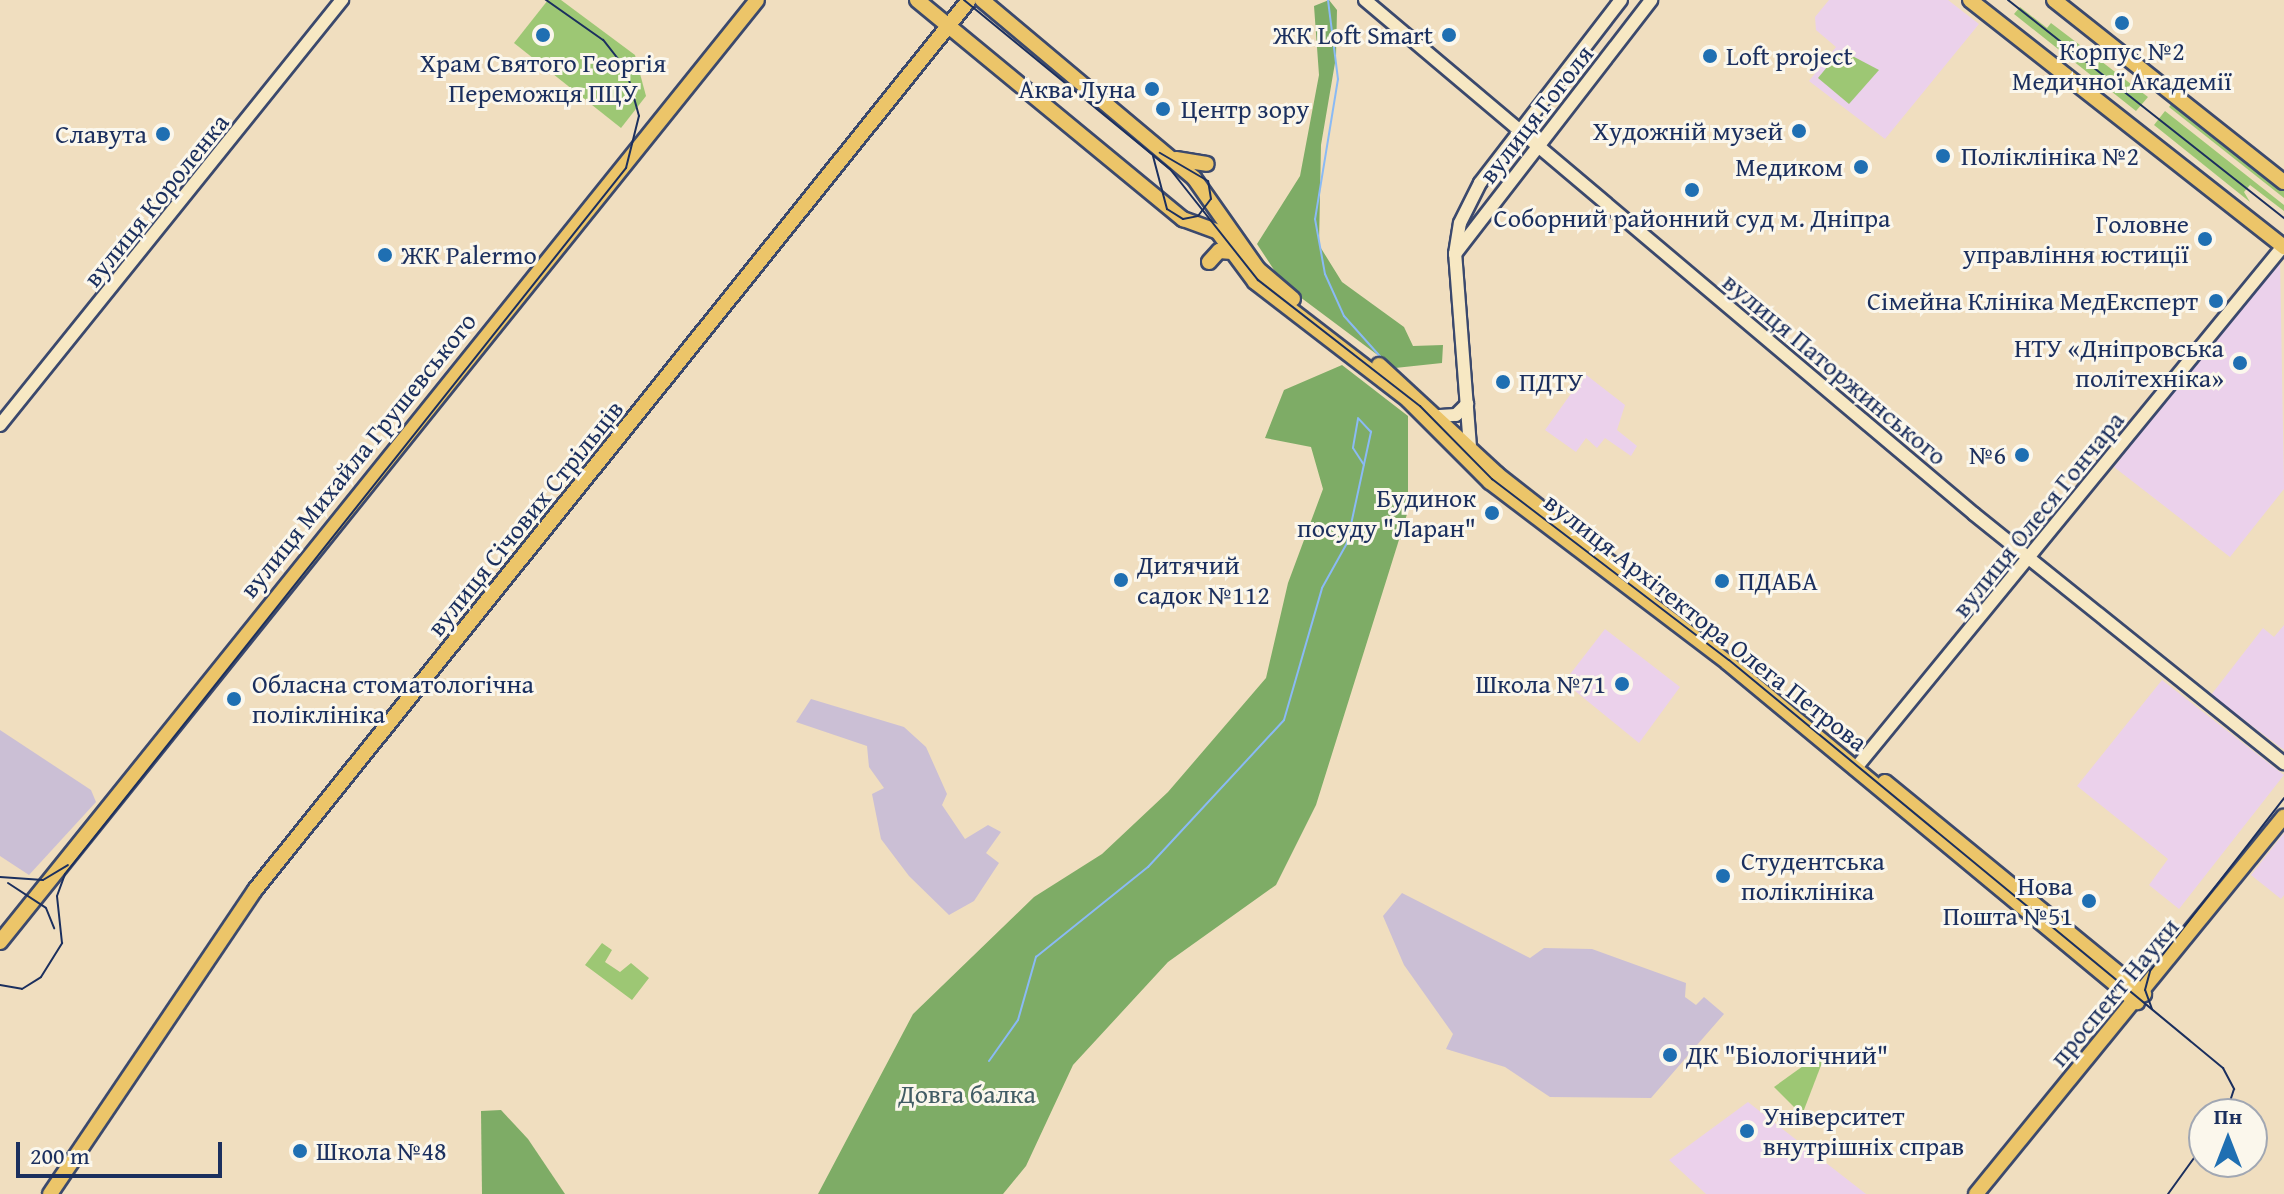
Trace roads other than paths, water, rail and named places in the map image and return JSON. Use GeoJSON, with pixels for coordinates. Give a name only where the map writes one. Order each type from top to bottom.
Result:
{"type":"FeatureCollection","features":[{"type":"Feature","properties":{"kind":"main road","name":"вулиця Михайла Грушевського"},"geometry":{"type":"LineString","coordinates":[[0,942],[757,0]]}},
{"type":"Feature","properties":{"kind":"main road"},"geometry":{"type":"LineString","coordinates":[[917,0],[1183,219],[1222,230],[1256,275]]}},
{"type":"Feature","properties":{"kind":"main road","name":"вулиця Січових Стрільців"},"geometry":{"type":"LineString","coordinates":[[50,1194],[255,890],[969,0]]}},
{"type":"Feature","properties":{"kind":"main road"},"geometry":{"type":"LineString","coordinates":[[982,0],[1165,151],[1206,191],[1232,252],[1256,275]]}},
{"type":"Feature","properties":{"kind":"main road"},"geometry":{"type":"LineString","coordinates":[[1970,0],[2283,246]]}},
{"type":"Feature","properties":{"kind":"main road"},"geometry":{"type":"LineString","coordinates":[[2054,0],[2284,182]]}},
{"type":"Feature","properties":{"kind":"main road"},"geometry":{"type":"LineString","coordinates":[[1165,151],[1207,164]]}},
{"type":"Feature","properties":{"kind":"main road"},"geometry":{"type":"LineString","coordinates":[[1209,262],[1219,251],[1232,252]]}},
{"type":"Feature","properties":{"kind":"main road","name":"вулиця Архітектора Олега Петрова"},"geometry":{"type":"LineString","coordinates":[[1256,275],[1440,416],[1470,447],[2141,998]]}},
{"type":"Feature","properties":{"kind":"main road","name":"вулиця Архітектора Олега Петрова"},"geometry":{"type":"LineString","coordinates":[[1388,378],[1490,482],[1858,766]]}},
{"type":"Feature","properties":{"kind":"main road","name":"проспект Науки"},"geometry":{"type":"LineString","coordinates":[[1976,1194],[2141,998],[2284,817]]}},
{"type":"Feature","properties":{"kind":"street","name":"вулиця Короленка"},"geometry":{"type":"LineString","coordinates":[[0,425],[342,0]]}},
{"type":"Feature","properties":{"kind":"street","name":"вулиця Паторжинського"},"geometry":{"type":"LineString","coordinates":[[1365,0],[2029,559],[2284,763]]}},
{"type":"Feature","properties":{"kind":"street","name":"вулиця Гоголя"},"geometry":{"type":"LineString","coordinates":[[1470,447],[1455,254],[1470,199],[1621,0]]}},
{"type":"Feature","properties":{"kind":"street","name":"вулиця Гоголя"},"geometry":{"type":"LineString","coordinates":[[1455,254],[1651,0]]}},
{"type":"Feature","properties":{"kind":"street","name":"вулиця Олеся Гончара"},"geometry":{"type":"LineString","coordinates":[[1858,766],[2283,246]]}},
{"type":"Feature","properties":{"kind":"street"},"geometry":{"type":"LineString","coordinates":[[1440,416],[1456,415],[1467,404]]}},
{"type":"Feature","properties":{"kind":"waterway"},"geometry":{"type":"LineString","coordinates":[[1328,0],[1338,79],[1315,219],[1325,274],[1344,316],[1386,363]]}},
{"type":"Feature","properties":{"kind":"waterway"},"geometry":{"type":"LineString","coordinates":[[989,1061],[1018,1020],[1036,957],[1148,867],[1284,720],[1322,588],[1347,543],[1371,432],[1358,418]]}},
{"type":"Feature","properties":{"kind":"waterway"},"geometry":{"type":"LineString","coordinates":[[1358,419],[1353,448],[1364,465]]}},
{"type":"Feature","properties":{"kind":"tram line"},"geometry":{"type":"LineString","coordinates":[[0,985],[22,989],[41,977],[62,943],[57,896],[65,874],[626,168],[639,116],[626,69],[603,40],[546,0]]}},
{"type":"Feature","properties":{"kind":"tram line"},"geometry":{"type":"LineString","coordinates":[[964,0],[1170,169],[1258,280],[1420,406],[1492,479],[1729,660],[2223,1068],[2234,1089],[2231,1098]]}},
{"type":"Feature","properties":{"kind":"tram line"},"geometry":{"type":"LineString","coordinates":[[2008,0],[2284,218]]}},
{"type":"Feature","properties":{"kind":"tram line"},"geometry":{"type":"LineString","coordinates":[[1153,156],[1167,209],[1183,219],[1198,216],[1211,199],[1208,181],[1160,153]]}},
{"type":"Feature","properties":{"kind":"tram line"},"geometry":{"type":"LineString","coordinates":[[2152,1009],[2145,990],[2150,971],[2284,798]]}},
{"type":"Feature","properties":{"kind":"tram line"},"geometry":{"type":"LineString","coordinates":[[0,877],[43,880],[68,865]]}},
{"type":"Feature","properties":{"kind":"tram line"},"geometry":{"type":"LineString","coordinates":[[8,883],[46,908],[54,928]]}},
{"type":"Feature","properties":{"kind":"tram line"},"geometry":{"type":"LineString","coordinates":[[2168,1194],[2188,1166]]}},
{"type":"Feature","properties":{"kind":"place","name":"Корпус №2 Медичної Академії"},"geometry":{"type":"Point","coordinates":[2122,23]}},
{"type":"Feature","properties":{"kind":"place","name":"Храм Святого Георгія Переможця ПЦУ"},"geometry":{"type":"Point","coordinates":[543,35]}},
{"type":"Feature","properties":{"kind":"place","name":"ЖК Loft Smart"},"geometry":{"type":"Point","coordinates":[1449,35]}},
{"type":"Feature","properties":{"kind":"place","name":"Loft project"},"geometry":{"type":"Point","coordinates":[1710,56]}},
{"type":"Feature","properties":{"kind":"place","name":"Аква Луна"},"geometry":{"type":"Point","coordinates":[1152,89]}},
{"type":"Feature","properties":{"kind":"place","name":"Центр зору"},"geometry":{"type":"Point","coordinates":[1163,109]}},
{"type":"Feature","properties":{"kind":"place","name":"Художній музей"},"geometry":{"type":"Point","coordinates":[1799,131]}},
{"type":"Feature","properties":{"kind":"place","name":"Славута"},"geometry":{"type":"Point","coordinates":[163,134]}},
{"type":"Feature","properties":{"kind":"place","name":"Поліклініка №2"},"geometry":{"type":"Point","coordinates":[1943,156]}},
{"type":"Feature","properties":{"kind":"place","name":"Медиком"},"geometry":{"type":"Point","coordinates":[1861,167]}},
{"type":"Feature","properties":{"kind":"place","name":"Соборний районний суд м. Дніпра"},"geometry":{"type":"Point","coordinates":[1692,190]}},
{"type":"Feature","properties":{"kind":"place","name":"Головне управління юстиції"},"geometry":{"type":"Point","coordinates":[2205,239]}},
{"type":"Feature","properties":{"kind":"place","name":"ЖК Palermo"},"geometry":{"type":"Point","coordinates":[385,255]}},
{"type":"Feature","properties":{"kind":"place","name":"Сімейна Клініка МедЕксперт"},"geometry":{"type":"Point","coordinates":[2216,301]}},
{"type":"Feature","properties":{"kind":"place","name":"НТУ «Дніпровська політехніка»"},"geometry":{"type":"Point","coordinates":[2240,363]}},
{"type":"Feature","properties":{"kind":"place","name":"ПДТУ"},"geometry":{"type":"Point","coordinates":[1503,382]}},
{"type":"Feature","properties":{"kind":"place","name":"№6"},"geometry":{"type":"Point","coordinates":[2022,455]}},
{"type":"Feature","properties":{"kind":"place","name":"Будинок посуду \"Ларан\""},"geometry":{"type":"Point","coordinates":[1492,513]}},
{"type":"Feature","properties":{"kind":"place","name":"Дитячий садок №112"},"geometry":{"type":"Point","coordinates":[1121,580]}},
{"type":"Feature","properties":{"kind":"place","name":"ПДАБА"},"geometry":{"type":"Point","coordinates":[1722,581]}},
{"type":"Feature","properties":{"kind":"place","name":"Школа №71"},"geometry":{"type":"Point","coordinates":[1622,684]}},
{"type":"Feature","properties":{"kind":"place","name":"Обласна стоматологічна поліклініка"},"geometry":{"type":"Point","coordinates":[234,699]}},
{"type":"Feature","properties":{"kind":"place","name":"Студентська поліклініка"},"geometry":{"type":"Point","coordinates":[1723,876]}},
{"type":"Feature","properties":{"kind":"place","name":"Нова Пошта №51"},"geometry":{"type":"Point","coordinates":[2089,901]}},
{"type":"Feature","properties":{"kind":"place","name":"ДК \"Біологічний\""},"geometry":{"type":"Point","coordinates":[1670,1055]}},
{"type":"Feature","properties":{"kind":"place","name":"Університет внутрішніх справ"},"geometry":{"type":"Point","coordinates":[1747,1131]}},
{"type":"Feature","properties":{"kind":"place","name":"Школа №48"},"geometry":{"type":"Point","coordinates":[300,1151]}},
{"type":"Feature","properties":{"kind":"park label","name":"Довга балка"},"geometry":{"type":"Point","coordinates":[967,1094]}}]}
